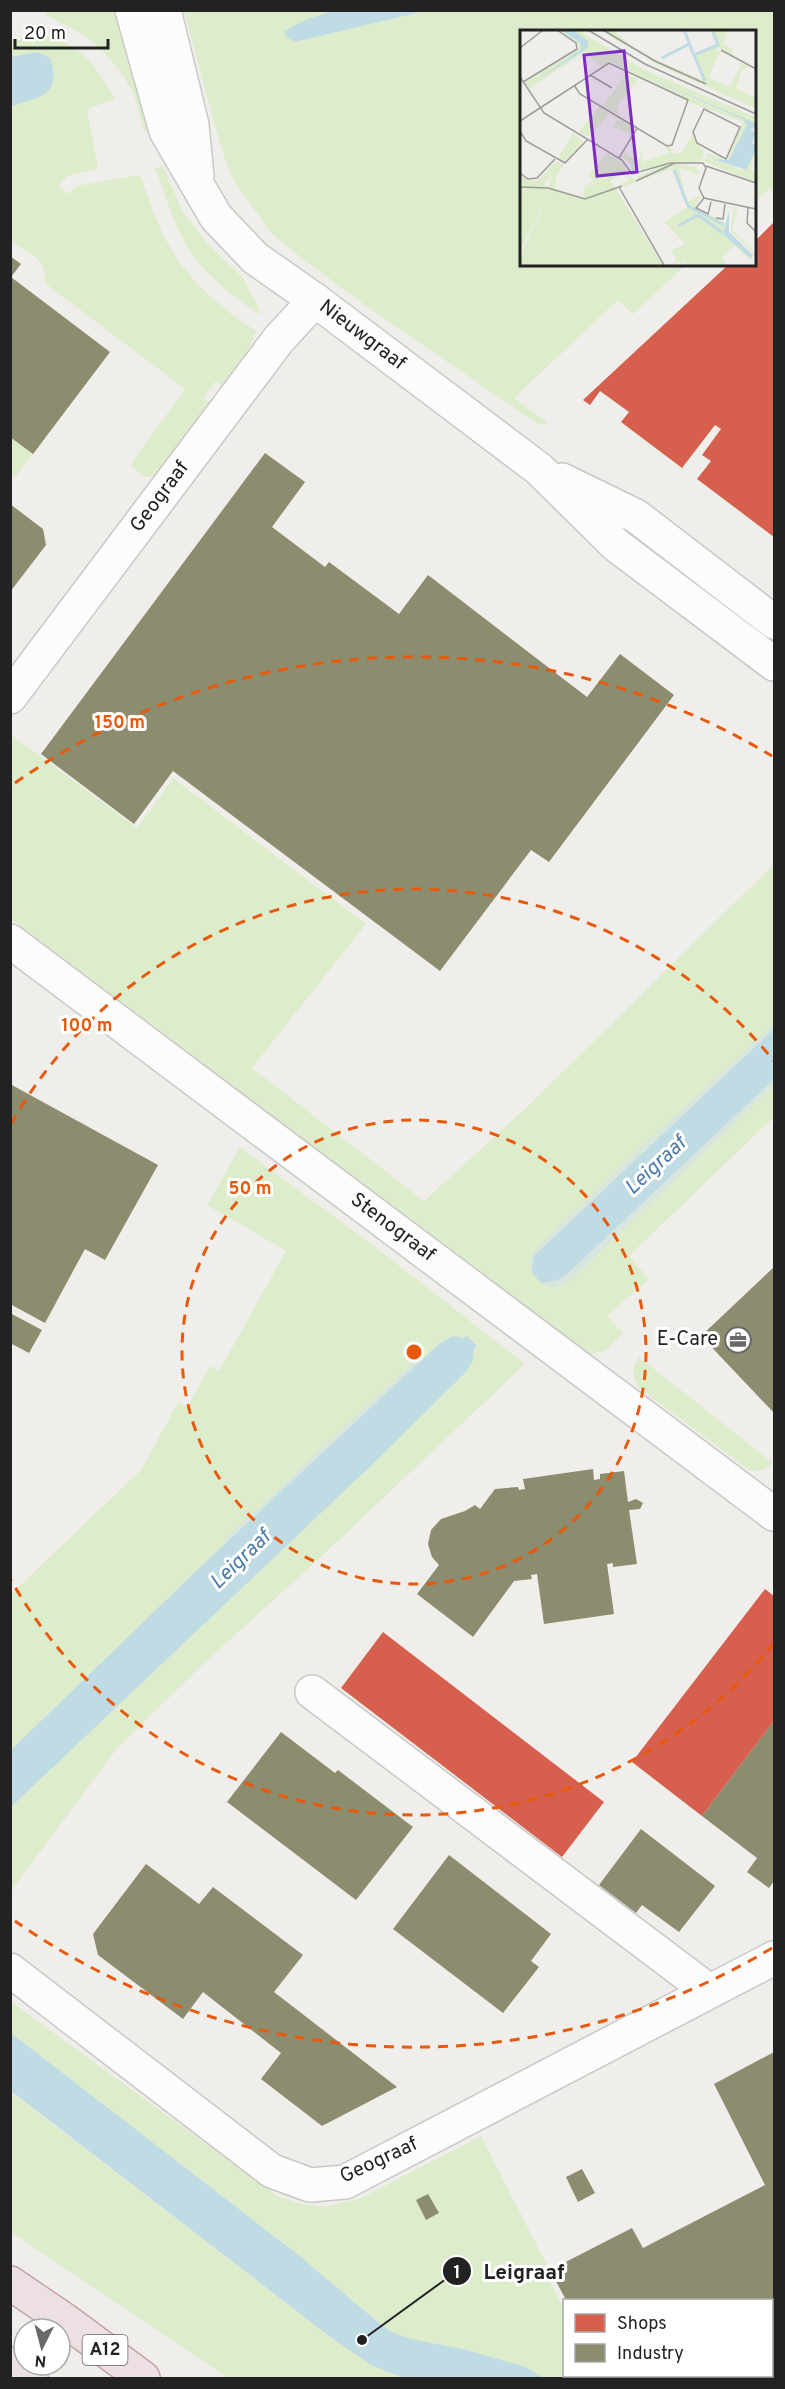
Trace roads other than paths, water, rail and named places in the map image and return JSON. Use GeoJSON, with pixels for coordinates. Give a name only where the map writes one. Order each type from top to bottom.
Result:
{"type":"FeatureCollection","features":[{"type":"Feature","properties":{"kind":"highway","name":"A12"},"geometry":{"type":"LineString","coordinates":[[10,2283],[66,2321],[143,2379]]}},
{"type":"Feature","properties":{"kind":"highway"},"geometry":{"type":"LineString","coordinates":[[10,2364],[31,2379]]}},
{"type":"Feature","properties":{"kind":"street","name":"Nieuwgraaf"},"geometry":{"type":"LineString","coordinates":[[132,10],[166,131],[216,217],[255,258],[315,300],[539,469],[615,545],[774,664]]}},
{"type":"Feature","properties":{"kind":"street","name":"Nieuwgraaf"},"geometry":{"type":"LineString","coordinates":[[164,10],[192,125],[198,189]]}},
{"type":"Feature","properties":{"kind":"street","name":"Geograaf"},"geometry":{"type":"LineString","coordinates":[[10,697],[279,339],[315,300]]}},
{"type":"Feature","properties":{"kind":"street","name":"Nieuwgraaf"},"geometry":{"type":"LineString","coordinates":[[539,469],[636,516],[774,622]]}},
{"type":"Feature","properties":{"kind":"street","name":"Stenograaf"},"geometry":{"type":"LineString","coordinates":[[10,941],[774,1515]]}},
{"type":"Feature","properties":{"kind":"street"},"geometry":{"type":"LineString","coordinates":[[312,1692],[709,1991]]}},
{"type":"Feature","properties":{"kind":"street","name":"Geograaf"},"geometry":{"type":"LineString","coordinates":[[10,1970],[272,2171],[310,2185],[345,2182],[774,1958]]}},
{"type":"Feature","properties":{"kind":"water"},"geometry":{"type":"Polygon","coordinates":[[[337,10],[425,11],[295,42],[286,37],[284,31],[307,19],[337,10]]]}},
{"type":"Feature","properties":{"kind":"water"},"geometry":{"type":"Polygon","coordinates":[[[38,52],[50,58],[53,70],[51,87],[39,97],[11,106],[11,57],[38,52]]]}},
{"type":"Feature","properties":{"kind":"water"},"geometry":{"type":"Polygon","coordinates":[[[774,1029],[774,1079],[567,1274],[558,1280],[541,1283],[532,1273],[534,1256],[774,1029]]]}},
{"type":"Feature","properties":{"kind":"water"},"geometry":{"type":"Polygon","coordinates":[[[453,1336],[464,1338],[467,1336],[477,1346],[474,1349],[473,1361],[464,1374],[376,1461],[11,1807],[11,1750],[197,1570],[440,1343],[453,1336]]]}},
{"type":"Feature","properties":{"kind":"water"},"geometry":{"type":"Polygon","coordinates":[[[11,2033],[301,2257],[392,2332],[407,2338],[467,2350],[525,2367],[544,2378],[404,2378],[371,2365],[329,2336],[11,2091],[11,2033]]]}},
{"type":"Feature","properties":{"kind":"place","name":"E-Care"},"geometry":{"type":"Point","coordinates":[738,1340]}},
{"type":"Feature","properties":{"kind":"place","name":"Leigraaf"},"geometry":{"type":"Point","coordinates":[362,2340]}}]}
